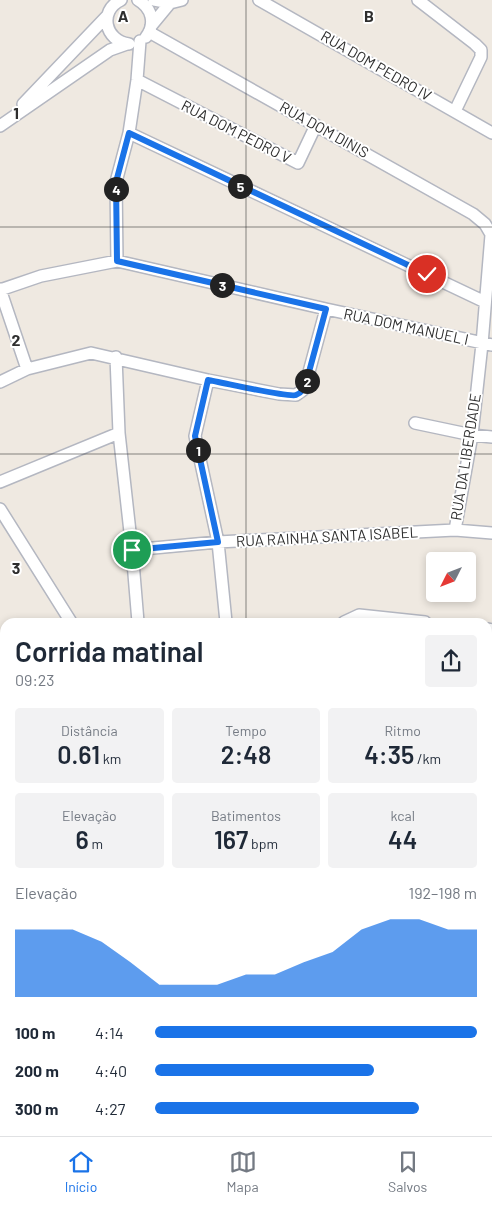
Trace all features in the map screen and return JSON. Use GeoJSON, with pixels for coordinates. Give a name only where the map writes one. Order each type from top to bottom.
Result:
{"type":"FeatureCollection","features":[{"type":"Feature","properties":{"kind":"street"},"geometry":{"type":"LineString","coordinates":[[138,0],[151,13],[150,29]]}},
{"type":"Feature","properties":{"kind":"street"},"geometry":{"type":"LineString","coordinates":[[154,0],[170,3],[182,0]]}},
{"type":"Feature","properties":{"kind":"street","name":"RUA DOM PEDRO IV"},"geometry":{"type":"LineString","coordinates":[[259,0],[492,133]]}},
{"type":"Feature","properties":{"kind":"street"},"geometry":{"type":"LineString","coordinates":[[418,0],[481,50],[481,56],[455,111]]}},
{"type":"Feature","properties":{"kind":"street"},"geometry":{"type":"LineString","coordinates":[[431,10],[438,0]]}},
{"type":"Feature","properties":{"kind":"street"},"geometry":{"type":"LineString","coordinates":[[3,124],[107,16],[115,2]]}},
{"type":"Feature","properties":{"kind":"street"},"geometry":{"type":"LineString","coordinates":[[117,261],[116,182],[129,133],[137,80],[140,41],[170,3]]}},
{"type":"Feature","properties":{"kind":"street"},"geometry":{"type":"LineString","coordinates":[[107,16],[108,29],[111,35],[115,40],[127,44]]}},
{"type":"Feature","properties":{"kind":"street","name":"RUA DOM DINIS"},"geometry":{"type":"LineString","coordinates":[[150,29],[473,214],[485,224],[492,236]]}},
{"type":"Feature","properties":{"kind":"street"},"geometry":{"type":"LineString","coordinates":[[3,124],[110,50],[140,41]]}},
{"type":"Feature","properties":{"kind":"street","name":"RUA DOM PEDRO V"},"geometry":{"type":"LineString","coordinates":[[137,80],[298,164],[316,125]]}},
{"type":"Feature","properties":{"kind":"street"},"geometry":{"type":"LineString","coordinates":[[129,133],[485,302]]}},
{"type":"Feature","properties":{"kind":"street","name":"RUA DA LIBERDADE"},"geometry":{"type":"LineString","coordinates":[[455,530],[487,344],[485,302],[492,236]]}},
{"type":"Feature","properties":{"kind":"street","name":"RUA DOM MANUEL I"},"geometry":{"type":"LineString","coordinates":[[0,290],[41,276],[117,261],[487,344]]}},
{"type":"Feature","properties":{"kind":"street"},"geometry":{"type":"LineString","coordinates":[[0,290],[28,369]]}},
{"type":"Feature","properties":{"kind":"street"},"geometry":{"type":"LineString","coordinates":[[0,382],[28,369],[91,353],[116,357],[208,380],[279,394],[296,395],[303,390],[306,383],[326,309]]}},
{"type":"Feature","properties":{"kind":"street"},"geometry":{"type":"LineString","coordinates":[[116,357],[119,433],[138,618]]}},
{"type":"Feature","properties":{"kind":"street"},"geometry":{"type":"LineString","coordinates":[[208,380],[195,436],[218,542],[226,618]]}},
{"type":"Feature","properties":{"kind":"street"},"geometry":{"type":"LineString","coordinates":[[415,423],[472,435],[492,437]]}},
{"type":"Feature","properties":{"kind":"street"},"geometry":{"type":"LineString","coordinates":[[0,482],[119,433]]}},
{"type":"Feature","properties":{"kind":"street"},"geometry":{"type":"LineString","coordinates":[[0,509],[68,618]]}},
{"type":"Feature","properties":{"kind":"street","name":"RUA RAINHA SANTA ISABEL"},"geometry":{"type":"LineString","coordinates":[[132,550],[218,542],[455,530],[492,533]]}},
{"type":"Feature","properties":{"kind":"street"},"geometry":{"type":"LineString","coordinates":[[353,618],[359,615],[387,618]]}},
{"type":"Feature","properties":{"kind":"route"},"geometry":{"type":"LineString","coordinates":[[132,550],[218,542],[195,436],[208,380],[279,394],[296,395],[303,390],[306,383],[326,309],[117,261],[116,182],[129,133],[427,274]]}}]}
